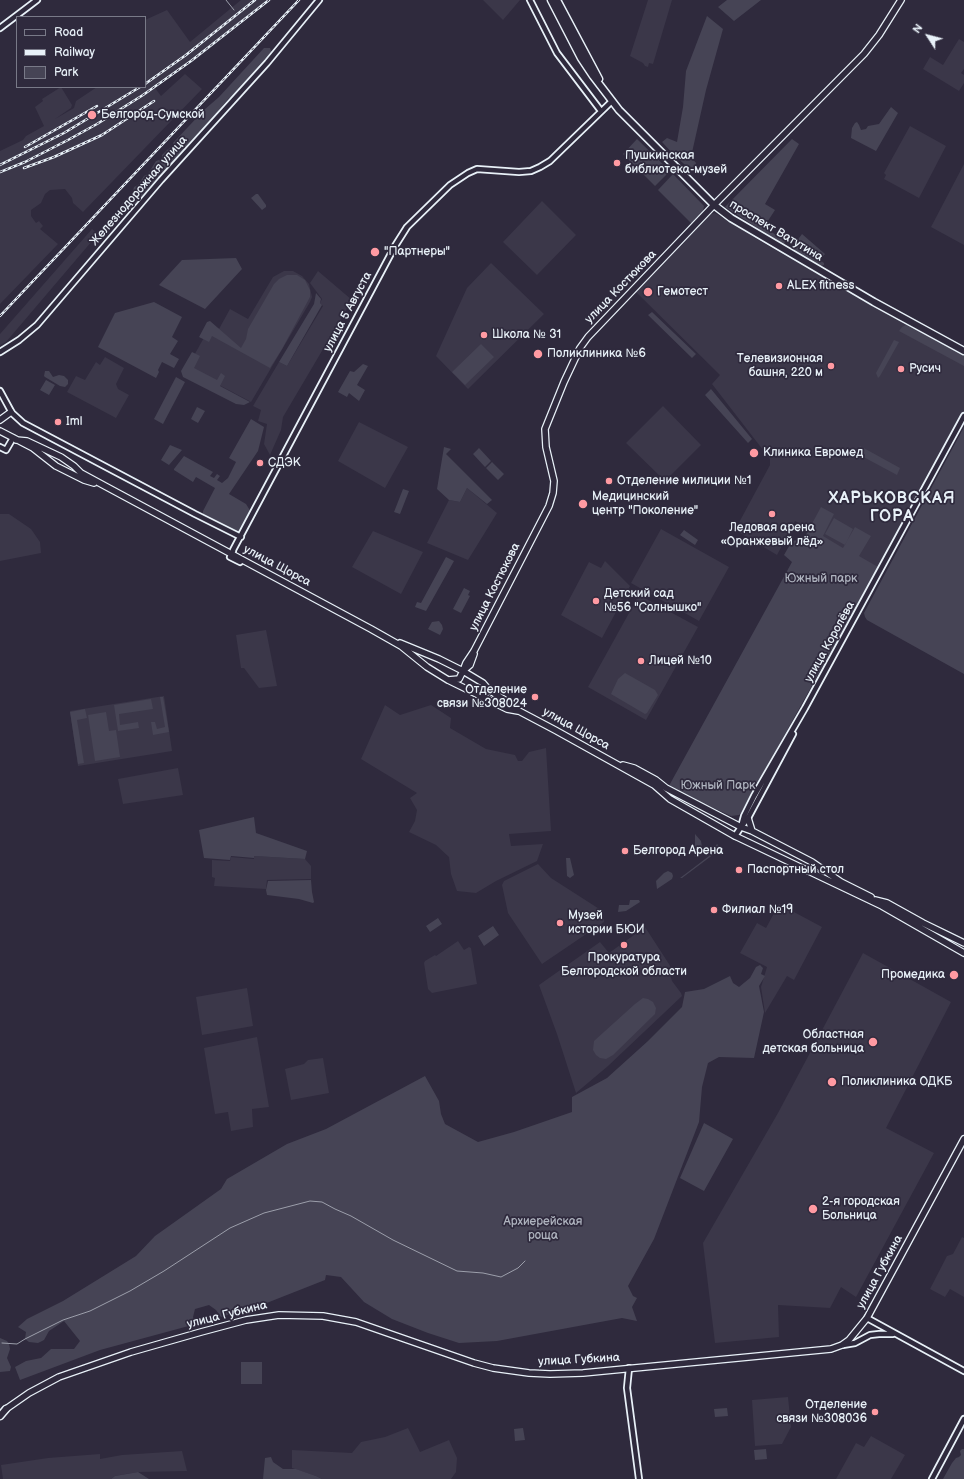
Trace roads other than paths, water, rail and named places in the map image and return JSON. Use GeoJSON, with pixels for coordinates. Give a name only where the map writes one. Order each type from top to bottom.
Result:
{"type":"FeatureCollection","features":[{"type":"Feature","properties":{"kind":"main road","name":"проспект Ватутина"},"geometry":{"type":"LineString","coordinates":[[551,0],[582,58],[612,101],[639,131],[714,205],[731,218],[874,302],[964,351]]}},
{"type":"Feature","properties":{"kind":"main road","name":"проспект Ватутина"},"geometry":{"type":"LineString","coordinates":[[557,0],[606,92]]}},
{"type":"Feature","properties":{"kind":"main road","name":"улица Костюкова"},"geometry":{"type":"LineString","coordinates":[[448,680],[459,679],[464,671],[466,663],[474,652],[546,512],[551,499],[554,481],[546,447],[545,429],[577,354],[588,337],[714,205],[864,54],[879,35],[901,0]]}},
{"type":"Feature","properties":{"kind":"main road"},"geometry":{"type":"LineString","coordinates":[[0,418],[11,412]]}},
{"type":"Feature","properties":{"kind":"main road"},"geometry":{"type":"LineString","coordinates":[[0,431],[34,448],[56,466],[84,480],[102,485]]}},
{"type":"Feature","properties":{"kind":"main road","name":"улица Щорса"},"geometry":{"type":"LineString","coordinates":[[15,439],[27,441],[54,454],[74,466],[81,473],[102,485],[182,528],[234,553],[294,588],[401,646],[427,667],[448,680],[507,709],[519,711]]}},
{"type":"Feature","properties":{"kind":"main road"},"geometry":{"type":"LineString","coordinates":[[234,553],[240,562],[281,585],[304,593]]}},
{"type":"Feature","properties":{"kind":"main road","name":"улица Щорса"},"geometry":{"type":"LineString","coordinates":[[386,638],[428,654],[464,671],[483,683],[489,690],[519,711],[654,784],[670,799],[735,836],[873,903]]}},
{"type":"Feature","properties":{"kind":"main road"},"geometry":{"type":"LineString","coordinates":[[613,762],[634,768],[656,780],[666,788],[812,862],[873,903],[882,906],[964,953]]}},
{"type":"Feature","properties":{"kind":"main road"},"geometry":{"type":"LineString","coordinates":[[748,818],[752,831]]}},
{"type":"Feature","properties":{"kind":"main road"},"geometry":{"type":"LineString","coordinates":[[873,903],[887,903],[964,943]]}},
{"type":"Feature","properties":{"kind":"main road","name":"улица Губкина"},"geometry":{"type":"LineString","coordinates":[[0,1415],[29,1393],[59,1377],[130,1352],[246,1320],[279,1315],[323,1316],[356,1322],[459,1359],[499,1369],[529,1373],[550,1374],[629,1368],[823,1350],[842,1345],[858,1331],[868,1318],[964,1139]]}},
{"type":"Feature","properties":{"kind":"street"},"geometry":{"type":"LineString","coordinates":[[0,28],[37,0]]}},
{"type":"Feature","properties":{"kind":"street","name":"Железнодорожная улица"},"geometry":{"type":"LineString","coordinates":[[0,352],[19,340],[37,324],[141,202],[267,63],[319,0]]}},
{"type":"Feature","properties":{"kind":"street"},"geometry":{"type":"LineString","coordinates":[[530,0],[557,53],[601,111]]}},
{"type":"Feature","properties":{"kind":"street","name":"улица 5 Августа"},"geometry":{"type":"LineString","coordinates":[[234,553],[395,246],[407,227],[450,185],[468,173],[477,169],[519,172],[531,171],[550,161],[612,101]]}},
{"type":"Feature","properties":{"kind":"street"},"geometry":{"type":"LineString","coordinates":[[0,391],[11,412],[24,423],[240,539]]}},
{"type":"Feature","properties":{"kind":"street"},"geometry":{"type":"LineString","coordinates":[[0,418],[8,407]]}},
{"type":"Feature","properties":{"kind":"street","name":"улица Королёва"},"geometry":{"type":"LineString","coordinates":[[741,826],[744,816],[754,796],[805,708],[964,416]]}},
{"type":"Feature","properties":{"kind":"street"},"geometry":{"type":"LineString","coordinates":[[0,447],[6,450],[15,439]]}},
{"type":"Feature","properties":{"kind":"street","name":"улица Королёва"},"geometry":{"type":"LineString","coordinates":[[741,826],[748,818],[789,744],[805,708]]}},
{"type":"Feature","properties":{"kind":"street"},"geometry":{"type":"LineString","coordinates":[[735,836],[741,826]]}},
{"type":"Feature","properties":{"kind":"street"},"geometry":{"type":"LineString","coordinates":[[868,1318],[964,1370]]}},
{"type":"Feature","properties":{"kind":"street"},"geometry":{"type":"LineString","coordinates":[[842,1345],[855,1343],[870,1335],[899,1335]]}},
{"type":"Feature","properties":{"kind":"street"},"geometry":{"type":"LineString","coordinates":[[629,1368],[627,1388],[639,1479]]}},
{"type":"Feature","properties":{"kind":"street"},"geometry":{"type":"LineString","coordinates":[[932,1479],[964,1418]]}},
{"type":"Feature","properties":{"kind":"waterway"},"geometry":{"type":"LineString","coordinates":[[226,0],[234,10]]}},
{"type":"Feature","properties":{"kind":"waterway"},"geometry":{"type":"LineString","coordinates":[[2,1343],[17,1344],[63,1320],[90,1311],[130,1291],[164,1271],[230,1228],[264,1213],[310,1201],[322,1202],[351,1216],[393,1240],[457,1271],[483,1273],[501,1277],[518,1268],[525,1261]]}},
{"type":"Feature","properties":{"kind":"railway"},"geometry":{"type":"LineString","coordinates":[[146,83],[186,55],[255,0]]}},
{"type":"Feature","properties":{"kind":"railway"},"geometry":{"type":"LineString","coordinates":[[0,172],[25,162],[68,140],[97,124],[143,95],[191,61],[269,0]]}},
{"type":"Feature","properties":{"kind":"railway"},"geometry":{"type":"LineString","coordinates":[[0,316],[299,0]]}},
{"type":"Feature","properties":{"kind":"railway"},"geometry":{"type":"LineString","coordinates":[[0,165],[64,133],[138,88]]}},
{"type":"Feature","properties":{"kind":"railway"},"geometry":{"type":"LineString","coordinates":[[24,168],[54,157],[102,135],[154,101]]}},
{"type":"Feature","properties":{"kind":"railway"},"geometry":{"type":"LineString","coordinates":[[25,147],[97,106]]}},
{"type":"Feature","properties":{"kind":"place","name":"Белгород-Сумской"},"geometry":{"type":"Point","coordinates":[92,115]}},
{"type":"Feature","properties":{"kind":"place","name":"Пушкинская библиотека-музей"},"geometry":{"type":"Point","coordinates":[617,163]}},
{"type":"Feature","properties":{"kind":"place","name":"\"Партнеры\""},"geometry":{"type":"Point","coordinates":[375,252]}},
{"type":"Feature","properties":{"kind":"place","name":"ALEX fitness"},"geometry":{"type":"Point","coordinates":[779,286]}},
{"type":"Feature","properties":{"kind":"place","name":"Гемотест"},"geometry":{"type":"Point","coordinates":[648,292]}},
{"type":"Feature","properties":{"kind":"place","name":"Школа № 31"},"geometry":{"type":"Point","coordinates":[484,335]}},
{"type":"Feature","properties":{"kind":"place","name":"Поликлиника №6"},"geometry":{"type":"Point","coordinates":[538,354]}},
{"type":"Feature","properties":{"kind":"place","name":"Телевизионная башня, 220 м"},"geometry":{"type":"Point","coordinates":[831,366]}},
{"type":"Feature","properties":{"kind":"place","name":"Русич"},"geometry":{"type":"Point","coordinates":[901,369]}},
{"type":"Feature","properties":{"kind":"place","name":"Iml"},"geometry":{"type":"Point","coordinates":[58,422]}},
{"type":"Feature","properties":{"kind":"place","name":"Клиника Евромед"},"geometry":{"type":"Point","coordinates":[754,453]}},
{"type":"Feature","properties":{"kind":"place","name":"СДЭК"},"geometry":{"type":"Point","coordinates":[260,463]}},
{"type":"Feature","properties":{"kind":"place","name":"Отделение милиции №1"},"geometry":{"type":"Point","coordinates":[609,481]}},
{"type":"Feature","properties":{"kind":"place","name":"Медицинский центр \"Поколение\""},"geometry":{"type":"Point","coordinates":[583,504]}},
{"type":"Feature","properties":{"kind":"place","name":"Ледовая арена «Оранжевый лёд»"},"geometry":{"type":"Point","coordinates":[772,514]}},
{"type":"Feature","properties":{"kind":"place","name":"Детский сад №56 \"Солнышко\""},"geometry":{"type":"Point","coordinates":[596,601]}},
{"type":"Feature","properties":{"kind":"place","name":"Лицей №10"},"geometry":{"type":"Point","coordinates":[641,661]}},
{"type":"Feature","properties":{"kind":"place","name":"Отделение связи №308024"},"geometry":{"type":"Point","coordinates":[535,697]}},
{"type":"Feature","properties":{"kind":"place","name":"Белгород Арена"},"geometry":{"type":"Point","coordinates":[625,851]}},
{"type":"Feature","properties":{"kind":"place","name":"Паспортный стол"},"geometry":{"type":"Point","coordinates":[739,870]}},
{"type":"Feature","properties":{"kind":"place","name":"Филиал №19"},"geometry":{"type":"Point","coordinates":[714,910]}},
{"type":"Feature","properties":{"kind":"place","name":"Музей истории БЮИ"},"geometry":{"type":"Point","coordinates":[560,923]}},
{"type":"Feature","properties":{"kind":"place","name":"Прокуратура Белгородской области"},"geometry":{"type":"Point","coordinates":[624,945]}},
{"type":"Feature","properties":{"kind":"place","name":"Промедика"},"geometry":{"type":"Point","coordinates":[954,975]}},
{"type":"Feature","properties":{"kind":"place","name":"Областная детская больница"},"geometry":{"type":"Point","coordinates":[873,1042]}},
{"type":"Feature","properties":{"kind":"place","name":"Поликлиника ОДКБ"},"geometry":{"type":"Point","coordinates":[832,1082]}},
{"type":"Feature","properties":{"kind":"place","name":"2-я городская Больница"},"geometry":{"type":"Point","coordinates":[813,1209]}},
{"type":"Feature","properties":{"kind":"place","name":"Отделение связи №308036"},"geometry":{"type":"Point","coordinates":[875,1412]}},
{"type":"Feature","properties":{"kind":"district","name":"ХАРЬКОВСКАЯ ГОРА"},"geometry":{"type":"Point","coordinates":[892,508]}},
{"type":"Feature","properties":{"kind":"park label","name":"Южный парк"},"geometry":{"type":"Point","coordinates":[821,579]}},
{"type":"Feature","properties":{"kind":"park label","name":"Южный Парк"},"geometry":{"type":"Point","coordinates":[718,786]}},
{"type":"Feature","properties":{"kind":"park label","name":"Архиерейская роща"},"geometry":{"type":"Point","coordinates":[543,1229]}}]}
